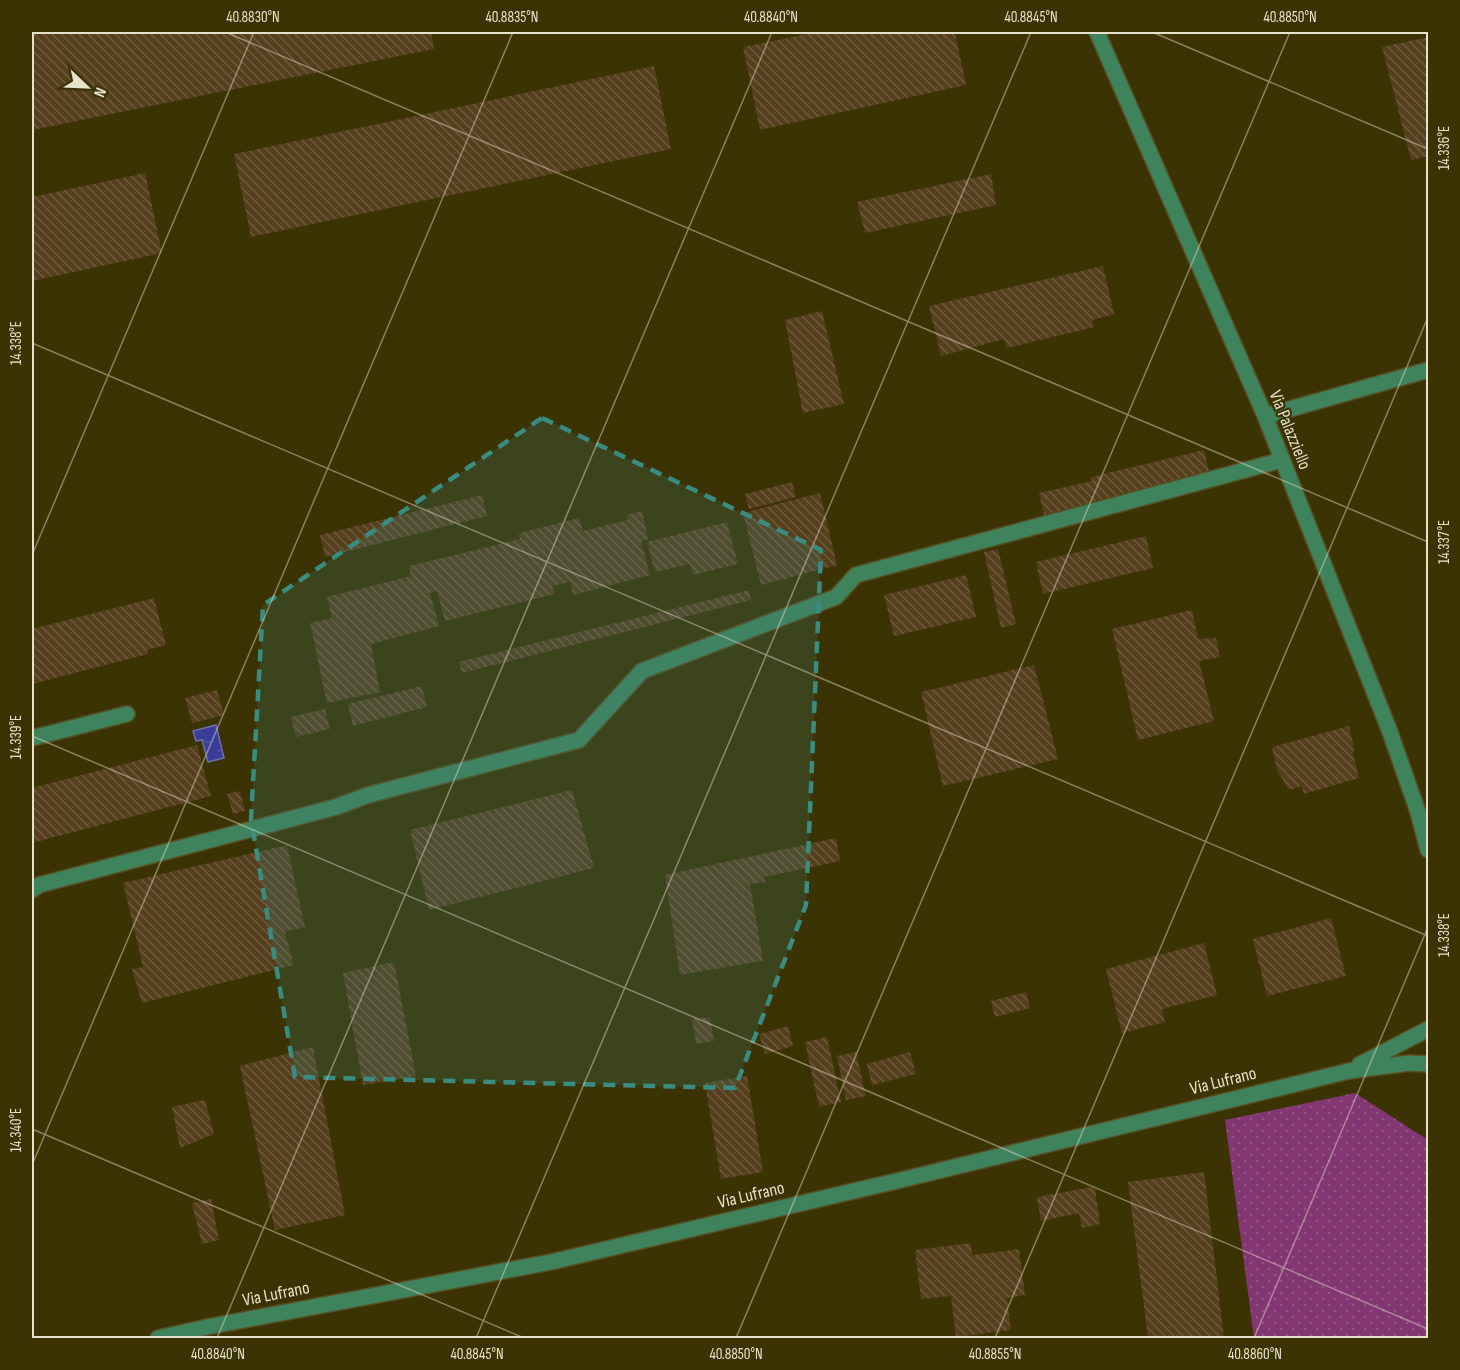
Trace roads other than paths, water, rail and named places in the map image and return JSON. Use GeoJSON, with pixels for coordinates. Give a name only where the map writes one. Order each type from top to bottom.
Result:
{"type":"FeatureCollection","features":[{"type":"Feature","properties":{"kind":"street","name":"Via Palazziello"},"geometry":{"type":"LineString","coordinates":[[1097,32],[1282,460],[1390,732],[1418,812],[1428,850]]}},
{"type":"Feature","properties":{"kind":"street"},"geometry":{"type":"LineString","coordinates":[[1264,416],[1428,370]]}},
{"type":"Feature","properties":{"kind":"street"},"geometry":{"type":"LineString","coordinates":[[32,890],[39,885],[579,740],[642,671],[836,597],[856,575],[1282,460]]}},
{"type":"Feature","properties":{"kind":"street"},"geometry":{"type":"LineString","coordinates":[[32,738],[127,714]]}},
{"type":"Feature","properties":{"kind":"street","name":"Via Lufrano"},"geometry":{"type":"LineString","coordinates":[[1349,1071],[1428,1029]]}},
{"type":"Feature","properties":{"kind":"street","name":"Via Lufrano"},"geometry":{"type":"LineString","coordinates":[[158,1338],[551,1262],[1349,1071],[1409,1063],[1428,1064]]}},
{"type":"Feature","properties":{"kind":"water"},"geometry":{"type":"Polygon","coordinates":[[[216,725],[224,758],[208,762],[202,740],[196,741],[193,731],[216,725]]]}}]}
